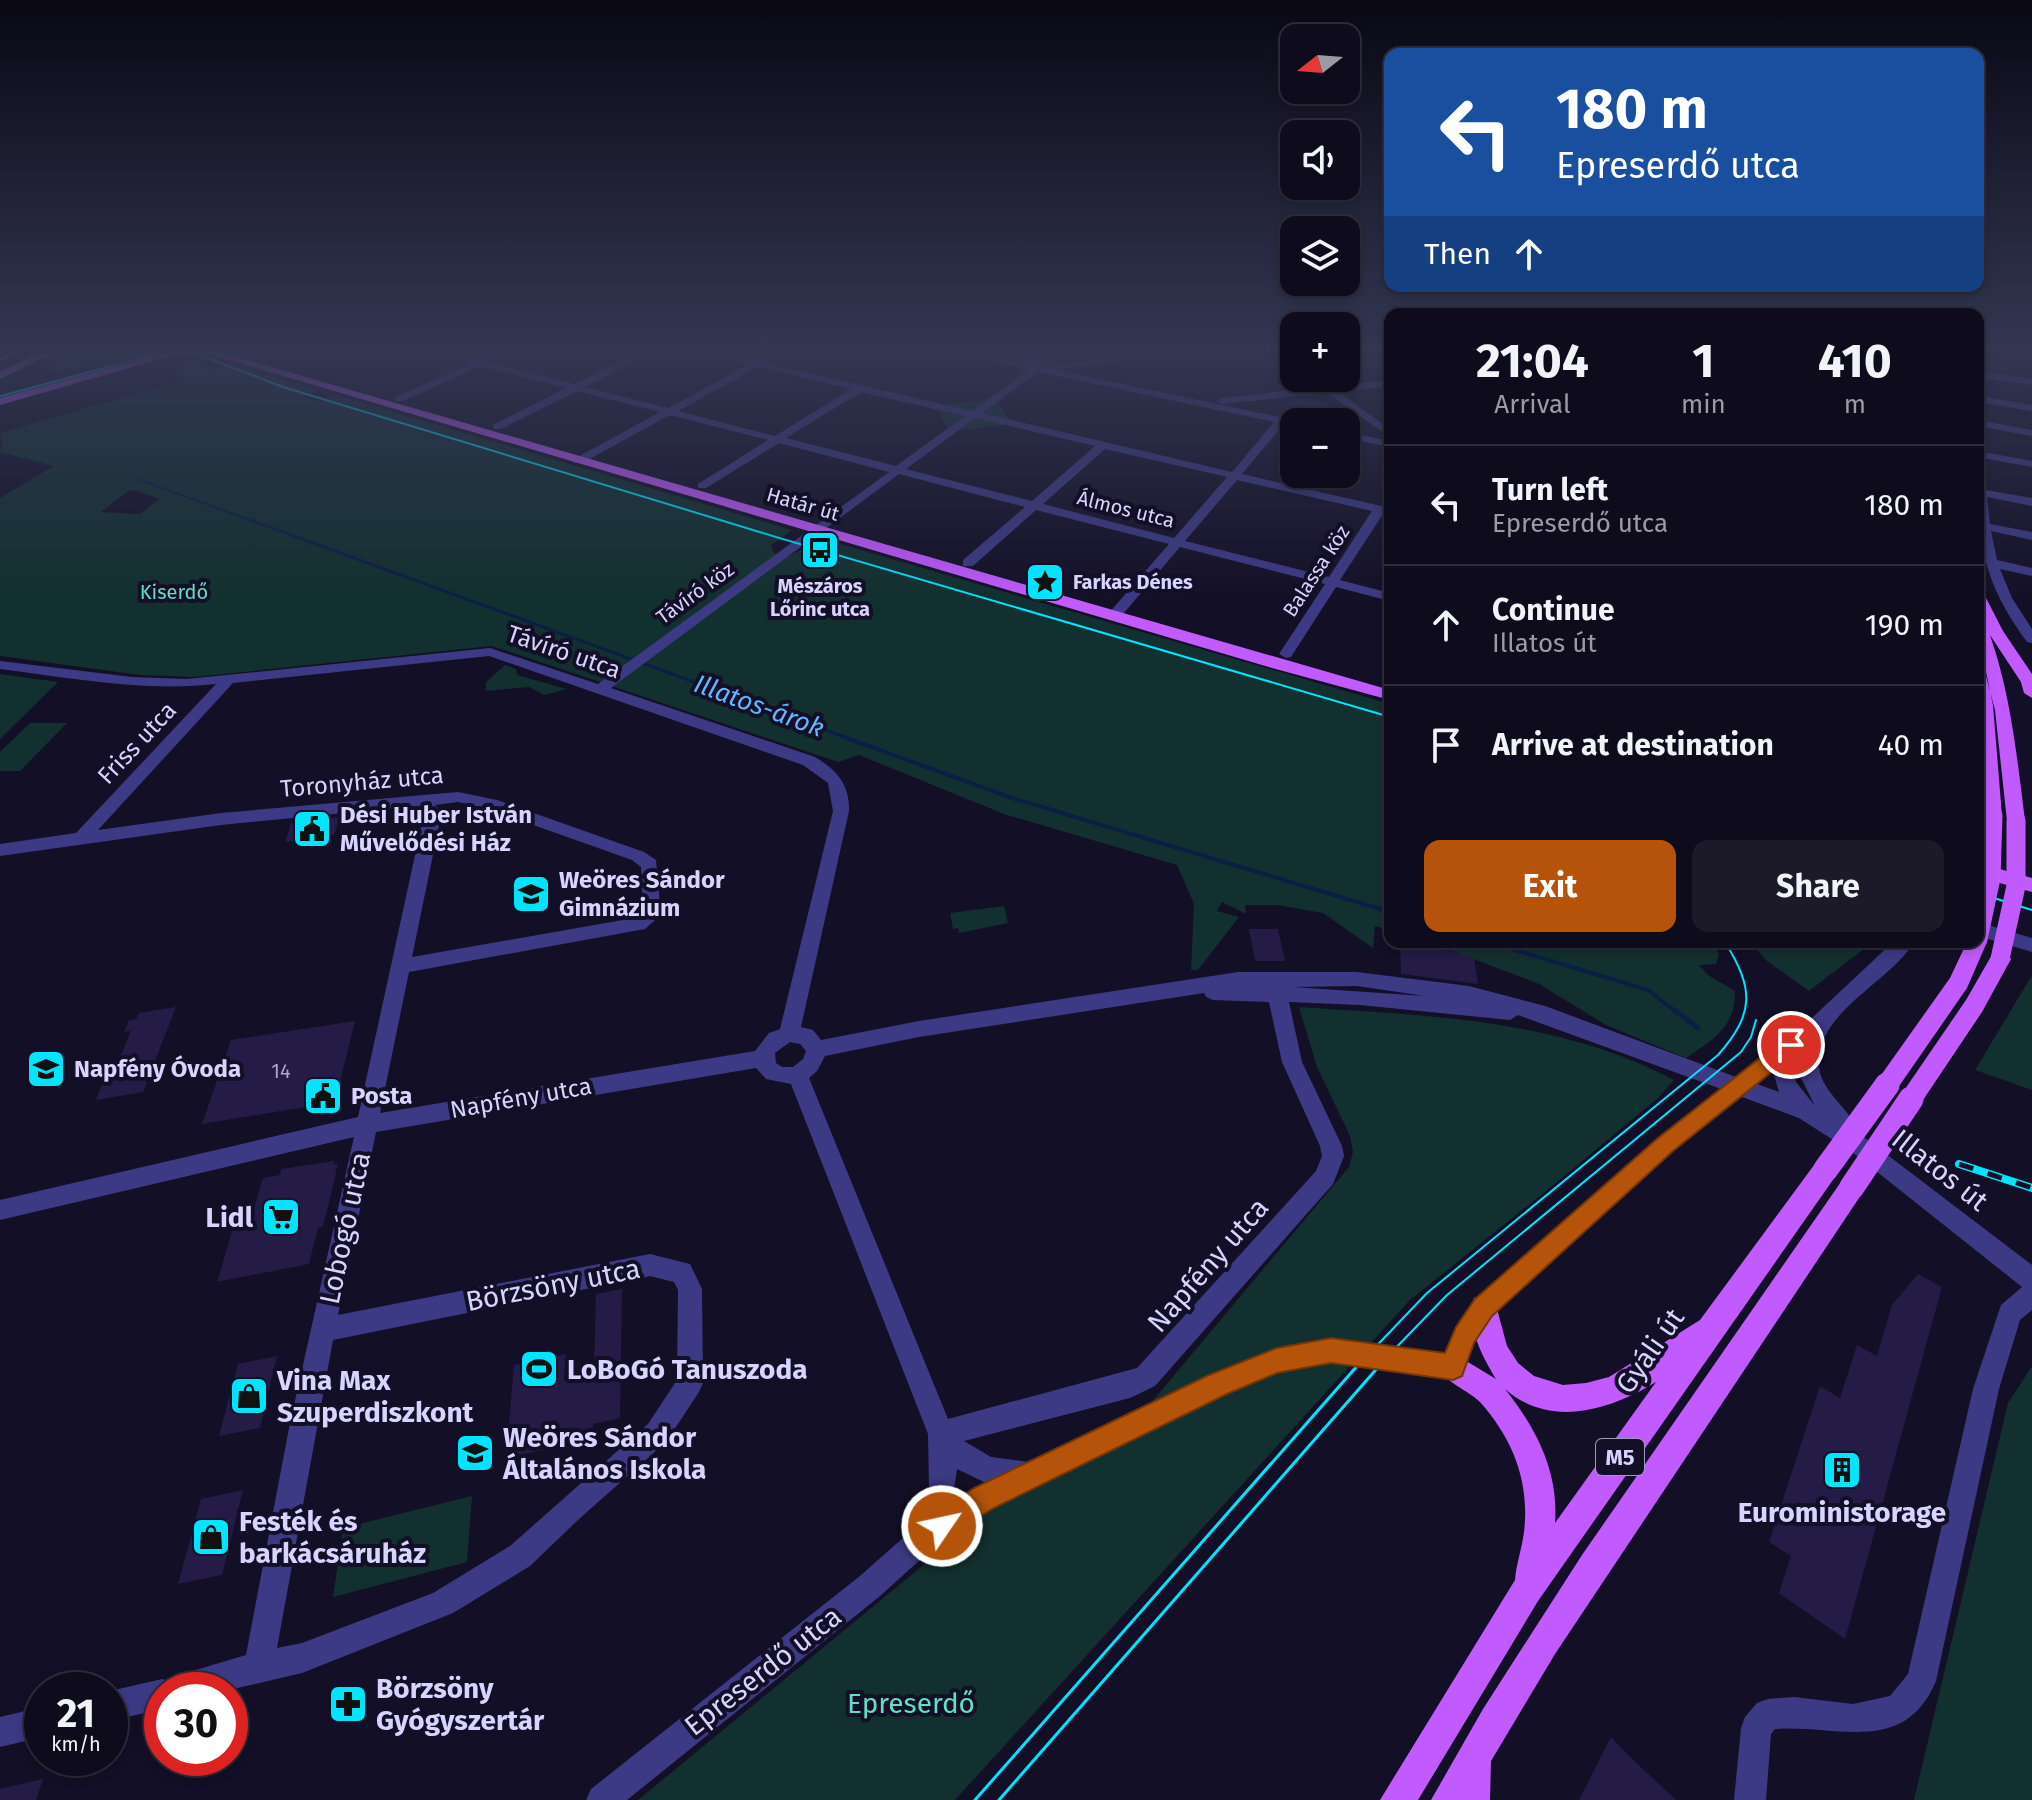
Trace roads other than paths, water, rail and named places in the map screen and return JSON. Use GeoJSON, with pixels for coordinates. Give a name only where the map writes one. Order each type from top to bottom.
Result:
{"type":"FeatureCollection","features":[{"type":"Feature","properties":{"kind":"main road","name":"Határ út"},"geometry":{"type":"LineString","coordinates":[[490,435],[1384,693]]}},
{"type":"Feature","properties":{"kind":"main road"},"geometry":{"type":"LineString","coordinates":[[1984,608],[1995,631],[2031,684]]}},
{"type":"Feature","properties":{"kind":"main road","name":"M5"},"geometry":{"type":"LineString","coordinates":[[1449,1800],[1635,1501],[1974,1006],[2000,959],[2016,886],[2016,821],[2003,710],[1997,679],[1984,641]]}},
{"type":"Feature","properties":{"kind":"main road","name":"M5"},"geometry":{"type":"LineString","coordinates":[[1984,700],[1994,865],[1984,921]]}},
{"type":"Feature","properties":{"kind":"main road"},"geometry":{"type":"LineString","coordinates":[[1984,872],[2032,885]]}},
{"type":"Feature","properties":{"kind":"main road","name":"Gyáli út"},"geometry":{"type":"LineString","coordinates":[[1398,1800],[1527,1590],[1713,1324],[1959,982],[1974,948]]}},
{"type":"Feature","properties":{"kind":"main road"},"geometry":{"type":"LineString","coordinates":[[1484,1307],[1486,1332],[1498,1361],[1529,1391],[1552,1398],[1576,1398],[1619,1386],[1713,1324]]}},
{"type":"Feature","properties":{"kind":"main road"},"geometry":{"type":"LineString","coordinates":[[1453,1367],[1480,1381],[1495,1398],[1514,1423],[1535,1463],[1541,1516],[1539,1541],[1527,1590]]}},
{"type":"Feature","properties":{"kind":"main road"},"geometry":{"type":"LineString","coordinates":[[1472,1800],[1474,1757]]}},
{"type":"Feature","properties":{"kind":"street"},"geometry":{"type":"LineString","coordinates":[[578,461],[626,435]]}},
{"type":"Feature","properties":{"kind":"street","name":"Álmos utca"},"geometry":{"type":"LineString","coordinates":[[758,435],[1384,595]]}},
{"type":"Feature","properties":{"kind":"street"},"geometry":{"type":"LineString","coordinates":[[702,486],[785,435]]}},
{"type":"Feature","properties":{"kind":"street"},"geometry":{"type":"LineString","coordinates":[[815,530],[946,435]]}},
{"type":"Feature","properties":{"kind":"street"},"geometry":{"type":"LineString","coordinates":[[1060,435],[1384,511]]}},
{"type":"Feature","properties":{"kind":"street"},"geometry":{"type":"LineString","coordinates":[[1113,617],[1234,475],[1275,435]]}},
{"type":"Feature","properties":{"kind":"street"},"geometry":{"type":"LineString","coordinates":[[1360,438],[1384,443]]}},
{"type":"Feature","properties":{"kind":"street"},"geometry":{"type":"LineString","coordinates":[[968,563],[1103,445]]}},
{"type":"Feature","properties":{"kind":"street"},"geometry":{"type":"LineString","coordinates":[[1984,455],[2032,464]]}},
{"type":"Feature","properties":{"kind":"street"},"geometry":{"type":"LineString","coordinates":[[1984,493],[2032,502]]}},
{"type":"Feature","properties":{"kind":"street","name":"Balassa köz"},"geometry":{"type":"LineString","coordinates":[[1286,654],[1384,511]]}},
{"type":"Feature","properties":{"kind":"street"},"geometry":{"type":"LineString","coordinates":[[2032,536],[1984,526],[1999,591],[2032,639]]}},
{"type":"Feature","properties":{"kind":"street","name":"Távíró köz"},"geometry":{"type":"LineString","coordinates":[[600,689],[815,530]]}},
{"type":"Feature","properties":{"kind":"street"},"geometry":{"type":"LineString","coordinates":[[1991,563],[2032,572]]}},
{"type":"Feature","properties":{"kind":"street"},"geometry":{"type":"LineString","coordinates":[[2015,618],[2032,622]]}},
{"type":"Feature","properties":{"kind":"street","name":"Távíró utca"},"geometry":{"type":"LineString","coordinates":[[0,665],[161,683],[227,681],[478,651],[510,657],[809,761],[833,775],[842,790],[841,811],[789,1034]]}},
{"type":"Feature","properties":{"kind":"street","name":"Friss utca"},"geometry":{"type":"LineString","coordinates":[[82,837],[227,681]]}},
{"type":"Feature","properties":{"kind":"street","name":"Toronyház utca"},"geometry":{"type":"LineString","coordinates":[[0,850],[82,837],[419,799],[473,799],[638,856],[650,864],[653,873],[652,915],[639,924],[609,932],[402,966]]}},
{"type":"Feature","properties":{"kind":"street","name":"Lobogó utca"},"geometry":{"type":"LineString","coordinates":[[259,1666],[323,1330],[433,816],[429,806],[419,799]]}},
{"type":"Feature","properties":{"kind":"street"},"geometry":{"type":"LineString","coordinates":[[1984,941],[2032,945]]}},
{"type":"Feature","properties":{"kind":"street"},"geometry":{"type":"LineString","coordinates":[[1453,1367],[1465,1335],[1484,1307],[1632,1173],[1821,1022],[1903,948]]}},
{"type":"Feature","properties":{"kind":"street"},"geometry":{"type":"LineString","coordinates":[[817,1049],[1066,1005],[1174,991],[1276,986]]}},
{"type":"Feature","properties":{"kind":"street","name":"Napfény utca"},"geometry":{"type":"LineString","coordinates":[[941,1434],[1130,1385],[1146,1377],[1325,1177],[1333,1156],[1292,1062],[1276,986]]}},
{"type":"Feature","properties":{"kind":"street","name":"Illatos út"},"geometry":{"type":"LineString","coordinates":[[1276,986],[1469,1010],[1545,1014],[1807,1112],[1860,1145],[2032,1280]]}},
{"type":"Feature","properties":{"kind":"street"},"geometry":{"type":"LineString","coordinates":[[1821,1022],[1809,1056],[1814,1085],[1833,1115],[1860,1145]]}},
{"type":"Feature","properties":{"kind":"street"},"geometry":{"type":"LineString","coordinates":[[789,1034],[806,1036],[817,1049],[810,1066],[798,1075],[784,1077],[773,1074],[763,1058],[771,1042],[789,1034]]}},
{"type":"Feature","properties":{"kind":"street","name":"Illatos út"},"geometry":{"type":"LineString","coordinates":[[1779,1055],[1786,1086],[1807,1112]]}},
{"type":"Feature","properties":{"kind":"street","name":"Napfény utca"},"geometry":{"type":"LineString","coordinates":[[0,1210],[368,1124],[763,1058]]}},
{"type":"Feature","properties":{"kind":"street","name":"Epreserdő utca"},"geometry":{"type":"LineString","coordinates":[[798,1075],[941,1434],[955,1454],[977,1467],[1005,1476],[1038,1475]]}},
{"type":"Feature","properties":{"kind":"street","name":"Börzsöny utca"},"geometry":{"type":"LineString","coordinates":[[239,1672],[302,1658],[377,1631],[443,1603],[480,1583],[520,1556],[657,1433],[690,1383],[690,1289],[682,1272],[665,1266],[650,1265],[323,1330]]}},
{"type":"Feature","properties":{"kind":"street"},"geometry":{"type":"LineString","coordinates":[[1750,1800],[1756,1728],[1768,1714],[1794,1712],[1853,1719],[1899,1709],[1921,1681],[1986,1389],[2010,1313],[2032,1294]]}},
{"type":"Feature","properties":{"kind":"street","name":"Epreserdő utca"},"geometry":{"type":"LineString","coordinates":[[602,1800],[870,1586],[921,1540],[984,1498],[1038,1475],[1218,1384],[1298,1355],[1331,1350],[1453,1367]]}},
{"type":"Feature","properties":{"kind":"street","name":"Epreserdő utca"},"geometry":{"type":"LineString","coordinates":[[921,1540],[938,1515],[945,1463],[941,1434]]}},
{"type":"Feature","properties":{"kind":"street"},"geometry":{"type":"LineString","coordinates":[[0,1732],[24,1726]]}},
{"type":"Feature","properties":{"kind":"waterway","name":"Illatos-árok"},"geometry":{"type":"LineString","coordinates":[[135,478],[255,522]]}},
{"type":"Feature","properties":{"kind":"waterway","name":"Illatos-árok"},"geometry":{"type":"LineString","coordinates":[[250,520],[847,738]]}},
{"type":"Feature","properties":{"kind":"waterway","name":"Illatos-árok"},"geometry":{"type":"LineString","coordinates":[[841,736],[1012,798],[1384,910]]}},
{"type":"Feature","properties":{"kind":"waterway","name":"Illatos-árok"},"geometry":{"type":"LineString","coordinates":[[1509,948],[1648,990],[1676,1012]]}},
{"type":"Feature","properties":{"kind":"waterway","name":"Illatos-árok"},"geometry":{"type":"LineString","coordinates":[[1674,1010],[1698,1028]]}},
{"type":"Feature","properties":{"kind":"tram line"},"geometry":{"type":"LineString","coordinates":[[441,435],[1384,715]]}},
{"type":"Feature","properties":{"kind":"tram line"},"geometry":{"type":"LineString","coordinates":[[1984,895],[2032,910]]}},
{"type":"Feature","properties":{"kind":"tram line"},"geometry":{"type":"LineString","coordinates":[[1364,1359],[1427,1293],[1718,1055],[1739,1026],[1746,1000],[1741,974],[1729,948]]}},
{"type":"Feature","properties":{"kind":"tram line"},"geometry":{"type":"LineString","coordinates":[[1385,1359],[1447,1295],[1741,1052],[1751,1037],[1756,1020]]}},
{"type":"Feature","properties":{"kind":"tram line"},"geometry":{"type":"LineString","coordinates":[[975,1800],[1365,1357]]}},
{"type":"Feature","properties":{"kind":"tram line"},"geometry":{"type":"LineString","coordinates":[[999,1800],[1387,1357]]}},
{"type":"Feature","properties":{"kind":"railway"},"geometry":{"type":"LineString","coordinates":[[1959,1164],[2032,1188]]}},
{"type":"Feature","properties":{"kind":"place","name":"Mészáros Lőrinc utca"},"geometry":{"type":"Point","coordinates":[820,550]}},
{"type":"Feature","properties":{"kind":"place","name":"Farkas Dénes"},"geometry":{"type":"Point","coordinates":[1045,582]}},
{"type":"Feature","properties":{"kind":"place","name":"Dési Huber István Művelődési Ház"},"geometry":{"type":"Point","coordinates":[312,829]}},
{"type":"Feature","properties":{"kind":"place","name":"Weöres Sándor Gimnázium"},"geometry":{"type":"Point","coordinates":[531,894]}},
{"type":"Feature","properties":{"kind":"place","name":"Napfény Óvoda"},"geometry":{"type":"Point","coordinates":[46,1069]}},
{"type":"Feature","properties":{"kind":"place","name":"Posta"},"geometry":{"type":"Point","coordinates":[323,1096]}},
{"type":"Feature","properties":{"kind":"place","name":"Lidl"},"geometry":{"type":"Point","coordinates":[281,1217]}},
{"type":"Feature","properties":{"kind":"place","name":"LoBoGó Tanuszoda"},"geometry":{"type":"Point","coordinates":[539,1369]}},
{"type":"Feature","properties":{"kind":"place","name":"Vina Max Szuperdiszkont"},"geometry":{"type":"Point","coordinates":[249,1396]}},
{"type":"Feature","properties":{"kind":"place","name":"Weöres Sándor Általános Iskola"},"geometry":{"type":"Point","coordinates":[475,1453]}},
{"type":"Feature","properties":{"kind":"place","name":"Euroministorage"},"geometry":{"type":"Point","coordinates":[1842,1470]}},
{"type":"Feature","properties":{"kind":"place","name":"Festék és barkácsáruház"},"geometry":{"type":"Point","coordinates":[211,1537]}},
{"type":"Feature","properties":{"kind":"place","name":"Börzsöny Gyógyszertár"},"geometry":{"type":"Point","coordinates":[348,1704]}},
{"type":"Feature","properties":{"kind":"park label","name":"Kiserdő"},"geometry":{"type":"Point","coordinates":[174,592]}},
{"type":"Feature","properties":{"kind":"park label","name":"Epreserdő"},"geometry":{"type":"Point","coordinates":[911,1703]}}]}
